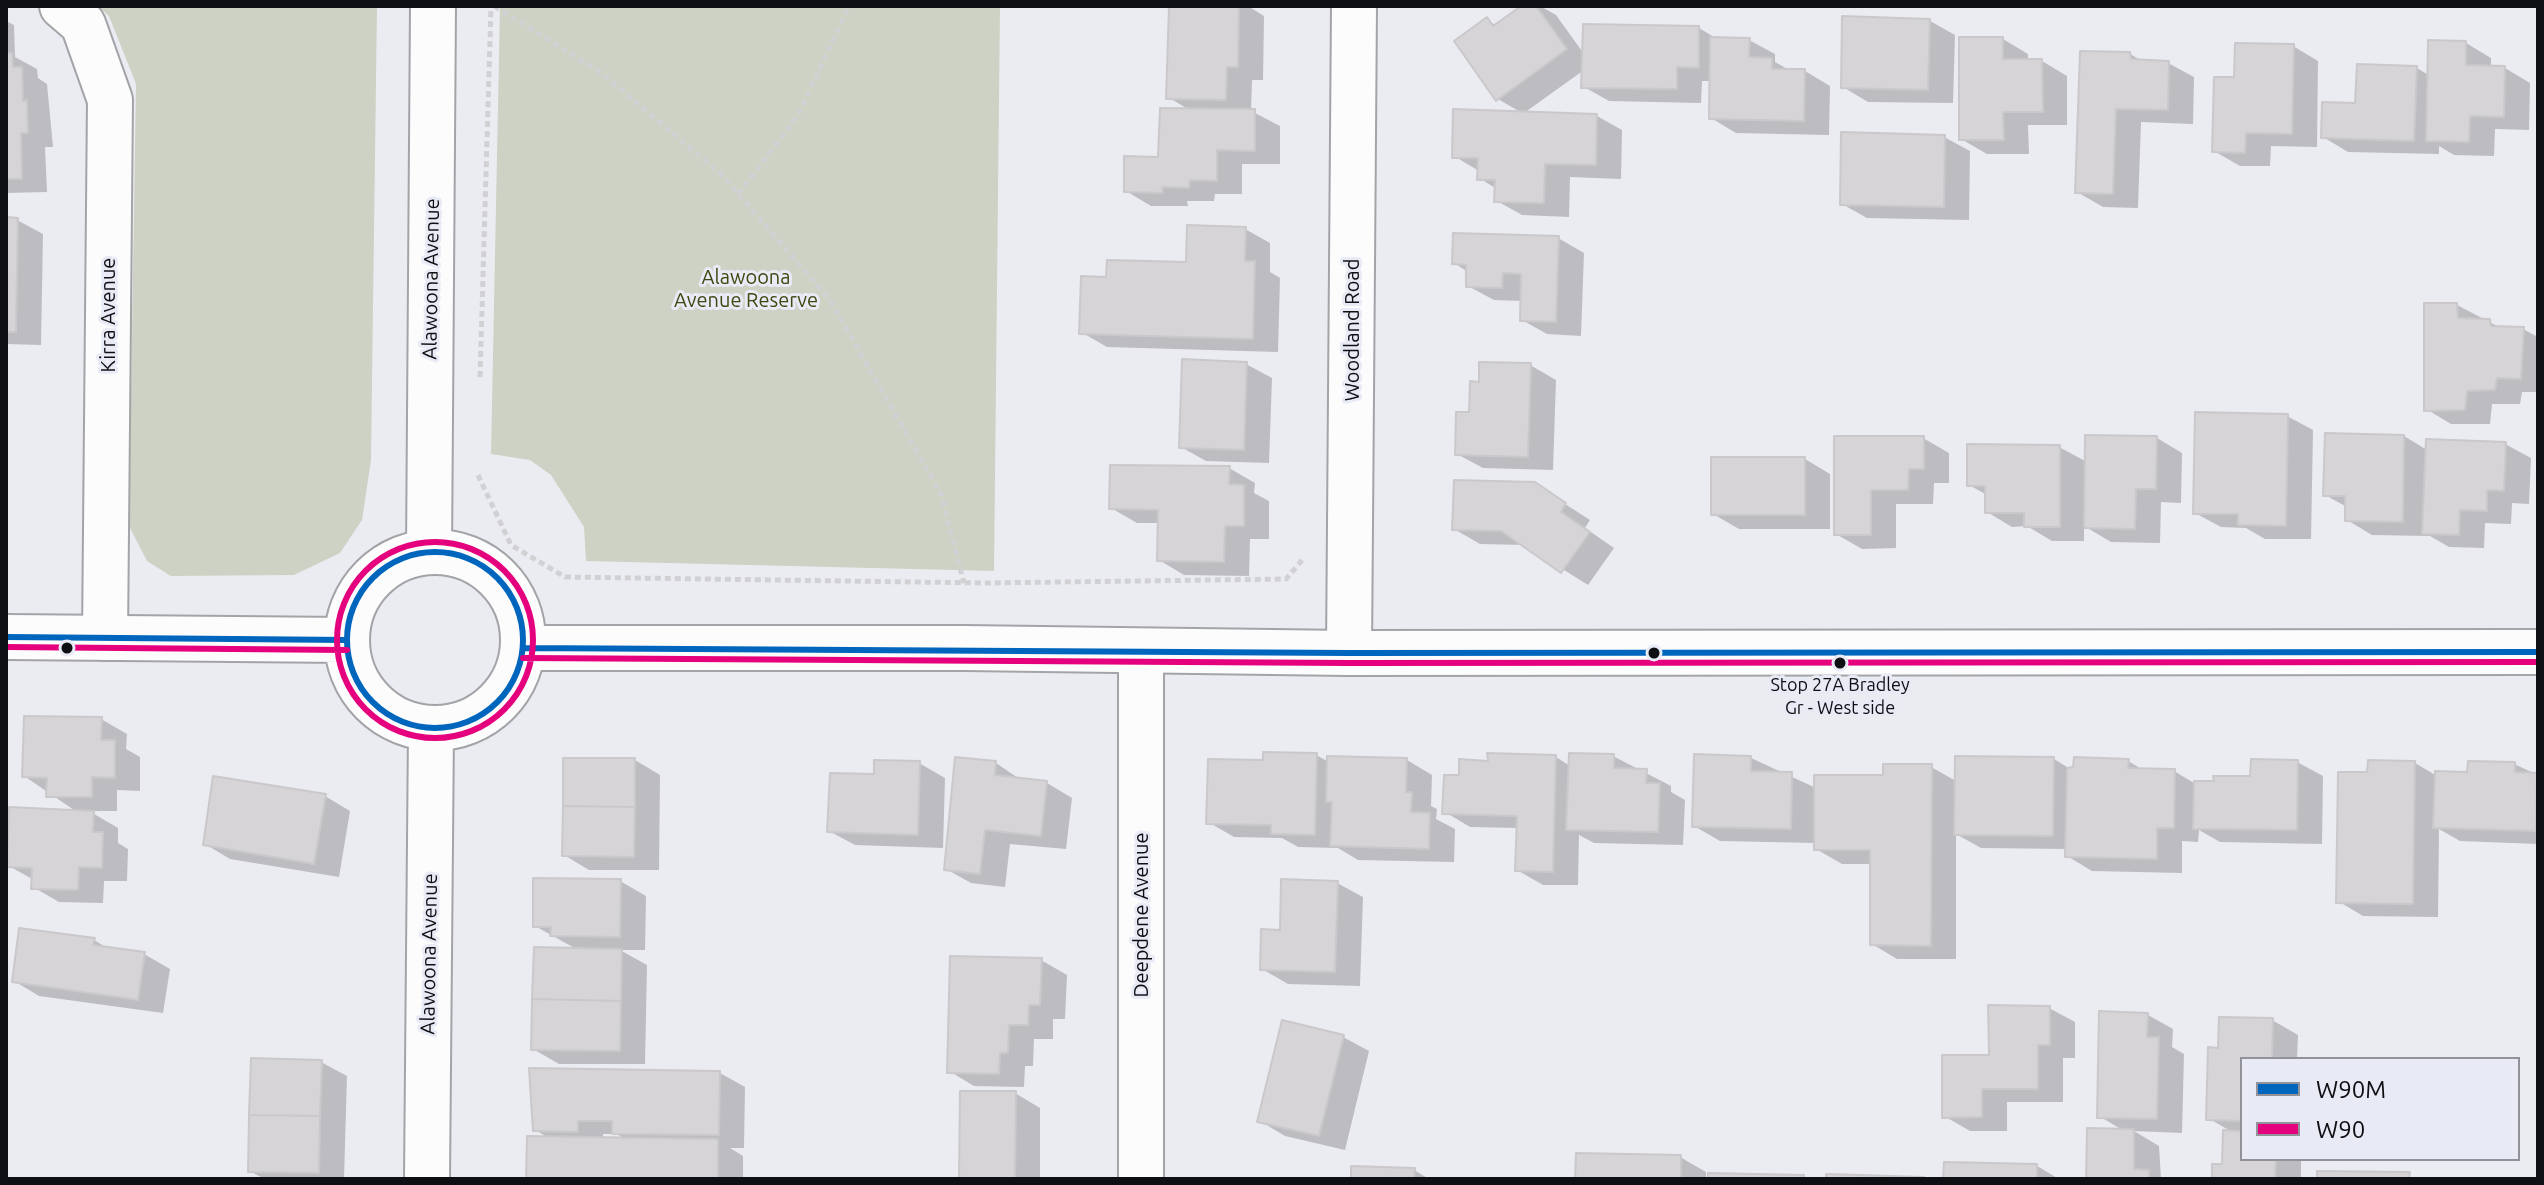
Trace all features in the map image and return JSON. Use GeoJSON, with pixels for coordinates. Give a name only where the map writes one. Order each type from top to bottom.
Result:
{"type":"FeatureCollection","features":[{"type":"Feature","properties":{"kind":"street","name":"Kirra Avenue"},"geometry":{"type":"LineString","coordinates":[[62,6],[83,24],[110,100],[105,638]]}},
{"type":"Feature","properties":{"kind":"street","name":"Alawoona Avenue"},"geometry":{"type":"LineString","coordinates":[[429,551],[433,6]]}},
{"type":"Feature","properties":{"kind":"street","name":"Woodland Road"},"geometry":{"type":"LineString","coordinates":[[1349,653],[1354,6]]}},
{"type":"Feature","properties":{"kind":"street"},"geometry":{"type":"LineString","coordinates":[[429,551],[459,555],[487,568],[508,589],[521,617],[523,648],[517,674],[503,697],[482,716],[458,726],[431,729],[404,724],[371,701],[362,691],[351,667],[347,640],[351,614],[362,590],[381,571],[403,557],[429,551]]}},
{"type":"Feature","properties":{"kind":"street"},"geometry":{"type":"LineString","coordinates":[[6,637],[347,640]]}},
{"type":"Feature","properties":{"kind":"street"},"geometry":{"type":"LineString","coordinates":[[523,648],[964,648],[1349,653],[2538,652]]}},
{"type":"Feature","properties":{"kind":"street","name":"Deepdene Avenue"},"geometry":{"type":"LineString","coordinates":[[1141,652],[1141,1179]]}},
{"type":"Feature","properties":{"kind":"street","name":"Alawoona Avenue"},"geometry":{"type":"LineString","coordinates":[[427,1179],[431,729]]}},
{"type":"Feature","properties":{"kind":"path"},"geometry":{"type":"LineString","coordinates":[[479,391],[492,6],[600,72],[721,174],[830,300],[941,494],[964,583]]}},
{"type":"Feature","properties":{"kind":"path"},"geometry":{"type":"LineString","coordinates":[[738,194],[797,117],[849,6]]}},
{"type":"Feature","properties":{"kind":"path"},"geometry":{"type":"LineString","coordinates":[[478,464],[478,478],[511,545],[565,577],[964,583],[1286,579],[1307,554]]}},
{"type":"Feature","properties":{"kind":"green space"},"geometry":{"type":"Polygon","coordinates":[[[98,6],[377,6],[371,460],[362,520],[340,553],[294,575],[171,576],[147,561],[129,526],[136,84],[109,16],[98,6]]]}},
{"type":"Feature","properties":{"kind":"green space","name":"Alawoona Avenue Reserve"},"geometry":{"type":"Polygon","coordinates":[[[500,6],[1000,6],[994,571],[586,561],[584,527],[551,475],[530,460],[491,454],[500,6]]]}},
{"type":"Feature","properties":{"kind":"building"},"geometry":{"type":"Polygon","coordinates":[[[1169,6],[1239,6],[1238,67],[1227,67],[1226,100],[1166,99],[1169,6]]]}},
{"type":"Feature","properties":{"kind":"building"},"geometry":{"type":"Polygon","coordinates":[[[1521,6],[1536,6],[1567,49],[1496,101],[1454,41],[1487,17],[1493,26],[1521,6]]]}},
{"type":"Feature","properties":{"kind":"building"},"geometry":{"type":"Polygon","coordinates":[[[1842,16],[1930,19],[1928,90],[1841,88],[1842,16]]]}},
{"type":"Feature","properties":{"kind":"building"},"geometry":{"type":"Polygon","coordinates":[[[1583,24],[1699,26],[1699,68],[1677,67],[1677,89],[1581,88],[1583,24]]]}},
{"type":"Feature","properties":{"kind":"building"},"geometry":{"type":"Polygon","coordinates":[[[1710,37],[1750,38],[1749,57],[1772,58],[1772,69],[1805,69],[1804,121],[1709,119],[1710,37]]]}},
{"type":"Feature","properties":{"kind":"building"},"geometry":{"type":"Polygon","coordinates":[[[1959,37],[2003,37],[2003,59],[2042,59],[2043,112],[2003,112],[2004,140],[1959,140],[1959,37]]]}},
{"type":"Feature","properties":{"kind":"building"},"geometry":{"type":"Polygon","coordinates":[[[2428,40],[2466,41],[2466,65],[2505,66],[2504,117],[2470,116],[2469,142],[2426,141],[2428,40]]]}},
{"type":"Feature","properties":{"kind":"building"},"geometry":{"type":"Polygon","coordinates":[[[2235,43],[2294,44],[2292,134],[2246,133],[2245,153],[2212,152],[2214,77],[2234,77],[2235,43]]]}},
{"type":"Feature","properties":{"kind":"building"},"geometry":{"type":"Polygon","coordinates":[[[2080,51],[2130,52],[2131,59],[2169,61],[2168,110],[2116,109],[2113,194],[2075,193],[2080,51]]]}},
{"type":"Feature","properties":{"kind":"building"},"geometry":{"type":"Polygon","coordinates":[[[6,53],[12,53],[13,67],[22,67],[23,101],[27,100],[28,133],[21,133],[22,179],[6,179],[6,53]]]}},
{"type":"Feature","properties":{"kind":"building"},"geometry":{"type":"Polygon","coordinates":[[[2357,64],[2417,66],[2414,141],[2321,138],[2322,102],[2355,103],[2357,64]]]}},
{"type":"Feature","properties":{"kind":"building"},"geometry":{"type":"Polygon","coordinates":[[[1160,108],[1255,109],[1255,151],[1217,150],[1217,181],[1190,180],[1189,188],[1162,187],[1163,193],[1124,192],[1124,156],[1158,157],[1160,108]]]}},
{"type":"Feature","properties":{"kind":"building"},"geometry":{"type":"Polygon","coordinates":[[[1453,109],[1597,114],[1596,165],[1545,164],[1544,203],[1494,202],[1495,180],[1477,180],[1478,158],[1452,158],[1453,109]]]}},
{"type":"Feature","properties":{"kind":"building"},"geometry":{"type":"Polygon","coordinates":[[[1841,132],[1945,135],[1944,207],[1840,205],[1841,132]]]}},
{"type":"Feature","properties":{"kind":"building"},"geometry":{"type":"Polygon","coordinates":[[[6,217],[18,218],[16,332],[6,332],[6,217]]]}},
{"type":"Feature","properties":{"kind":"building"},"geometry":{"type":"Polygon","coordinates":[[[1187,225],[1246,227],[1245,261],[1255,261],[1253,339],[1079,334],[1081,276],[1106,277],[1107,260],[1186,262],[1187,225]]]}},
{"type":"Feature","properties":{"kind":"building"},"geometry":{"type":"Polygon","coordinates":[[[1453,233],[1559,236],[1556,322],[1520,321],[1521,274],[1503,273],[1502,288],[1466,287],[1466,265],[1452,264],[1453,233]]]}},
{"type":"Feature","properties":{"kind":"building"},"geometry":{"type":"Polygon","coordinates":[[[2424,303],[2457,303],[2458,318],[2490,319],[2491,326],[2524,327],[2521,379],[2497,378],[2495,390],[2467,391],[2465,410],[2424,411],[2424,303]]]}},
{"type":"Feature","properties":{"kind":"building"},"geometry":{"type":"Polygon","coordinates":[[[1182,359],[1247,362],[1244,450],[1179,448],[1182,359]]]}},
{"type":"Feature","properties":{"kind":"building"},"geometry":{"type":"Polygon","coordinates":[[[1479,362],[1531,363],[1528,457],[1455,455],[1456,412],[1469,412],[1470,381],[1479,382],[1479,362]]]}},
{"type":"Feature","properties":{"kind":"building"},"geometry":{"type":"Polygon","coordinates":[[[2195,412],[2288,414],[2286,526],[2238,525],[2238,514],[2193,514],[2195,412]]]}},
{"type":"Feature","properties":{"kind":"building"},"geometry":{"type":"Polygon","coordinates":[[[2325,433],[2404,435],[2403,522],[2345,521],[2345,496],[2323,496],[2325,433]]]}},
{"type":"Feature","properties":{"kind":"building"},"geometry":{"type":"Polygon","coordinates":[[[2085,435],[2157,436],[2156,489],[2136,489],[2135,529],[2084,528],[2085,435]]]}},
{"type":"Feature","properties":{"kind":"building"},"geometry":{"type":"Polygon","coordinates":[[[1834,436],[1924,436],[1924,469],[1909,469],[1908,490],[1871,490],[1871,535],[1834,535],[1834,436]]]}},
{"type":"Feature","properties":{"kind":"building"},"geometry":{"type":"Polygon","coordinates":[[[2426,439],[2506,442],[2504,491],[2487,490],[2487,511],[2460,510],[2459,535],[2422,534],[2426,439]]]}},
{"type":"Feature","properties":{"kind":"building"},"geometry":{"type":"Polygon","coordinates":[[[1967,444],[2060,445],[2060,527],[2024,527],[2024,513],[1985,513],[1985,486],[1967,486],[1967,444]]]}},
{"type":"Feature","properties":{"kind":"building"},"geometry":{"type":"Polygon","coordinates":[[[1711,457],[1805,457],[1805,515],[1711,515],[1711,457]]]}},
{"type":"Feature","properties":{"kind":"building"},"geometry":{"type":"Polygon","coordinates":[[[1110,465],[1230,466],[1229,484],[1244,485],[1244,526],[1225,526],[1224,562],[1157,561],[1158,510],[1109,509],[1110,465]]]}},
{"type":"Feature","properties":{"kind":"building"},"geometry":{"type":"Polygon","coordinates":[[[1454,480],[1535,482],[1566,503],[1561,512],[1590,532],[1561,573],[1501,531],[1452,530],[1454,480]]]}},
{"type":"Feature","properties":{"kind":"building"},"geometry":{"type":"Polygon","coordinates":[[[24,716],[102,717],[101,740],[115,740],[115,778],[92,777],[92,797],[46,797],[47,778],[22,777],[24,716]]]}},
{"type":"Feature","properties":{"kind":"building"},"geometry":{"type":"Polygon","coordinates":[[[1263,752],[1317,753],[1315,835],[1271,834],[1271,825],[1206,824],[1208,759],[1263,760],[1263,752]]]}},
{"type":"Feature","properties":{"kind":"building"},"geometry":{"type":"Polygon","coordinates":[[[1487,753],[1556,755],[1553,872],[1515,871],[1517,816],[1442,814],[1444,775],[1459,775],[1459,759],[1488,761],[1487,753]]]}},
{"type":"Feature","properties":{"kind":"building"},"geometry":{"type":"Polygon","coordinates":[[[1569,753],[1614,754],[1614,768],[1647,769],[1646,783],[1660,783],[1658,832],[1566,830],[1569,753]]]}},
{"type":"Feature","properties":{"kind":"building"},"geometry":{"type":"Polygon","coordinates":[[[1694,754],[1751,756],[1751,771],[1792,772],[1791,829],[1692,827],[1694,754]]]}},
{"type":"Feature","properties":{"kind":"building"},"geometry":{"type":"Polygon","coordinates":[[[1327,756],[1407,758],[1406,792],[1412,792],[1411,812],[1430,813],[1429,849],[1330,846],[1332,802],[1326,802],[1327,756]]]}},
{"type":"Feature","properties":{"kind":"building"},"geometry":{"type":"Polygon","coordinates":[[[1955,756],[2054,757],[2053,836],[1954,835],[1955,756]]]}},
{"type":"Feature","properties":{"kind":"building"},"geometry":{"type":"Polygon","coordinates":[[[955,757],[996,761],[995,775],[1047,781],[1041,836],[985,830],[980,874],[944,870],[955,757]]]}},
{"type":"Feature","properties":{"kind":"building"},"geometry":{"type":"Polygon","coordinates":[[[2074,757],[2129,759],[2128,768],[2175,769],[2174,828],[2157,828],[2157,859],[2065,857],[2067,768],[2073,767],[2074,757]]]}},
{"type":"Feature","properties":{"kind":"building"},"geometry":{"type":"Polygon","coordinates":[[[563,758],[635,758],[635,807],[563,806],[563,758]]]}},
{"type":"Feature","properties":{"kind":"building"},"geometry":{"type":"Polygon","coordinates":[[[2251,759],[2298,760],[2297,830],[2193,829],[2194,781],[2214,781],[2213,776],[2250,776],[2251,759]]]}},
{"type":"Feature","properties":{"kind":"building"},"geometry":{"type":"Polygon","coordinates":[[[874,760],[920,761],[918,835],[827,832],[830,773],[874,774],[874,760]]]}},
{"type":"Feature","properties":{"kind":"building"},"geometry":{"type":"Polygon","coordinates":[[[2368,760],[2415,761],[2413,904],[2336,903],[2338,772],[2367,772],[2368,760]]]}},
{"type":"Feature","properties":{"kind":"building"},"geometry":{"type":"Polygon","coordinates":[[[2468,761],[2515,762],[2515,772],[2537,773],[2536,831],[2433,828],[2435,771],[2467,772],[2468,761]]]}},
{"type":"Feature","properties":{"kind":"building"},"geometry":{"type":"Polygon","coordinates":[[[1883,764],[1932,764],[1931,946],[1870,945],[1870,850],[1814,850],[1814,775],[1883,775],[1883,764]]]}},
{"type":"Feature","properties":{"kind":"building"},"geometry":{"type":"Polygon","coordinates":[[[213,776],[326,794],[314,864],[203,845],[213,776]]]}},
{"type":"Feature","properties":{"kind":"building"},"geometry":{"type":"Polygon","coordinates":[[[563,806],[635,807],[634,857],[562,856],[563,806]]]}},
{"type":"Feature","properties":{"kind":"building"},"geometry":{"type":"Polygon","coordinates":[[[9,807],[94,811],[93,832],[103,832],[102,868],[79,867],[78,890],[31,889],[32,868],[7,867],[9,807]]]}},
{"type":"Feature","properties":{"kind":"building"},"geometry":{"type":"Polygon","coordinates":[[[533,878],[621,879],[620,937],[550,936],[551,927],[533,927],[533,878]]]}},
{"type":"Feature","properties":{"kind":"building"},"geometry":{"type":"Polygon","coordinates":[[[1281,879],[1338,881],[1335,972],[1260,970],[1261,929],[1280,930],[1281,879]]]}},
{"type":"Feature","properties":{"kind":"building"},"geometry":{"type":"Polygon","coordinates":[[[19,928],[95,938],[93,945],[145,952],[138,1000],[12,982],[19,928]]]}},
{"type":"Feature","properties":{"kind":"building"},"geometry":{"type":"Polygon","coordinates":[[[534,947],[622,949],[621,1001],[532,999],[534,947]]]}},
{"type":"Feature","properties":{"kind":"building"},"geometry":{"type":"Polygon","coordinates":[[[950,956],[1042,958],[1040,1005],[1029,1005],[1028,1025],[1009,1025],[1008,1053],[1000,1053],[999,1074],[947,1073],[950,956]]]}},
{"type":"Feature","properties":{"kind":"building"},"geometry":{"type":"Polygon","coordinates":[[[532,999],[621,1001],[620,1051],[531,1050],[532,999]]]}},
{"type":"Feature","properties":{"kind":"building"},"geometry":{"type":"Polygon","coordinates":[[[1988,1005],[2050,1006],[2050,1045],[2038,1045],[2038,1089],[1982,1089],[1982,1117],[1942,1118],[1942,1055],[1989,1055],[1988,1005]]]}},
{"type":"Feature","properties":{"kind":"building"},"geometry":{"type":"Polygon","coordinates":[[[2099,1011],[2148,1013],[2147,1037],[2159,1037],[2157,1119],[2097,1118],[2099,1011]]]}},
{"type":"Feature","properties":{"kind":"building"},"geometry":{"type":"Polygon","coordinates":[[[2219,1017],[2273,1018],[2272,1057],[2240,1057],[2240,1121],[2206,1120],[2208,1047],[2218,1048],[2219,1017]]]}},
{"type":"Feature","properties":{"kind":"building"},"geometry":{"type":"Polygon","coordinates":[[[1282,1020],[1344,1035],[1319,1136],[1257,1122],[1282,1020]]]}},
{"type":"Feature","properties":{"kind":"building"},"geometry":{"type":"Polygon","coordinates":[[[251,1058],[322,1060],[320,1116],[249,1115],[251,1058]]]}},
{"type":"Feature","properties":{"kind":"building"},"geometry":{"type":"Polygon","coordinates":[[[529,1068],[720,1071],[719,1135],[612,1134],[612,1121],[578,1121],[578,1132],[533,1131],[529,1068]]]}},
{"type":"Feature","properties":{"kind":"building"},"geometry":{"type":"Polygon","coordinates":[[[960,1091],[1016,1091],[1015,1179],[959,1179],[960,1091]]]}},
{"type":"Feature","properties":{"kind":"building"},"geometry":{"type":"Polygon","coordinates":[[[249,1115],[320,1116],[319,1173],[248,1172],[249,1115]]]}},
{"type":"Feature","properties":{"kind":"building"},"geometry":{"type":"Polygon","coordinates":[[[2087,1128],[2134,1129],[2134,1169],[2149,1170],[2149,1179],[2086,1179],[2087,1128]]]}},
{"type":"Feature","properties":{"kind":"building"},"geometry":{"type":"Polygon","coordinates":[[[2223,1130],[2240,1131],[2240,1161],[2276,1161],[2275,1179],[2212,1179],[2212,1164],[2222,1164],[2223,1130]]]}},
{"type":"Feature","properties":{"kind":"building"},"geometry":{"type":"Polygon","coordinates":[[[527,1136],[718,1139],[718,1179],[526,1179],[527,1136]]]}},
{"type":"Feature","properties":{"kind":"building"},"geometry":{"type":"Polygon","coordinates":[[[1576,1153],[1681,1155],[1681,1179],[1575,1179],[1576,1153]]]}},
{"type":"Feature","properties":{"kind":"building"},"geometry":{"type":"Polygon","coordinates":[[[1944,1162],[2037,1164],[2037,1179],[1943,1179],[1944,1162]]]}},
{"type":"Feature","properties":{"kind":"building"},"geometry":{"type":"Polygon","coordinates":[[[1351,1166],[1415,1168],[1414,1179],[1351,1179],[1351,1166]]]}},
{"type":"Feature","properties":{"kind":"building"},"geometry":{"type":"Polygon","coordinates":[[[2317,1171],[2410,1172],[2409,1179],[2317,1179],[2317,1171]]]}},
{"type":"Feature","properties":{"kind":"building"},"geometry":{"type":"Polygon","coordinates":[[[1708,1173],[1804,1175],[1804,1179],[1708,1179],[1708,1173]]]}},
{"type":"Feature","properties":{"kind":"building"},"geometry":{"type":"Polygon","coordinates":[[[1826,1174],[1924,1177],[1924,1179],[1826,1179],[1826,1174]]]}},
{"type":"Feature","properties":{"kind":"transit line","name":"W90"},"geometry":{"type":"LineString","coordinates":[[435,542],[472,549],[504,571],[526,603],[533,640],[526,677],[504,709],[472,731],[435,738],[398,731],[366,709],[344,677],[337,640],[344,603],[366,571],[398,549],[435,542]]}},
{"type":"Feature","properties":{"kind":"transit line","name":"W90M"},"geometry":{"type":"LineString","coordinates":[[435,552],[469,559],[497,578],[516,606],[523,640],[516,674],[497,702],[469,721],[435,728],[401,721],[373,702],[354,674],[347,640],[354,606],[373,578],[401,559],[435,552]]}},
{"type":"Feature","properties":{"kind":"transit line","name":"W90M"},"geometry":{"type":"LineString","coordinates":[[6,637],[347,640]]}},
{"type":"Feature","properties":{"kind":"transit line","name":"W90"},"geometry":{"type":"LineString","coordinates":[[6,647],[347,650]]}},
{"type":"Feature","properties":{"kind":"transit line","name":"W90M"},"geometry":{"type":"LineString","coordinates":[[523,648],[1349,653],[2538,652]]}},
{"type":"Feature","properties":{"kind":"transit line","name":"W90"},"geometry":{"type":"LineString","coordinates":[[523,658],[1349,663],[2538,662]]}},
{"type":"Feature","properties":{"kind":"place","name":"Stop 27A Bradley Gr - West side"},"geometry":{"type":"Point","coordinates":[1840,663]}}]}
